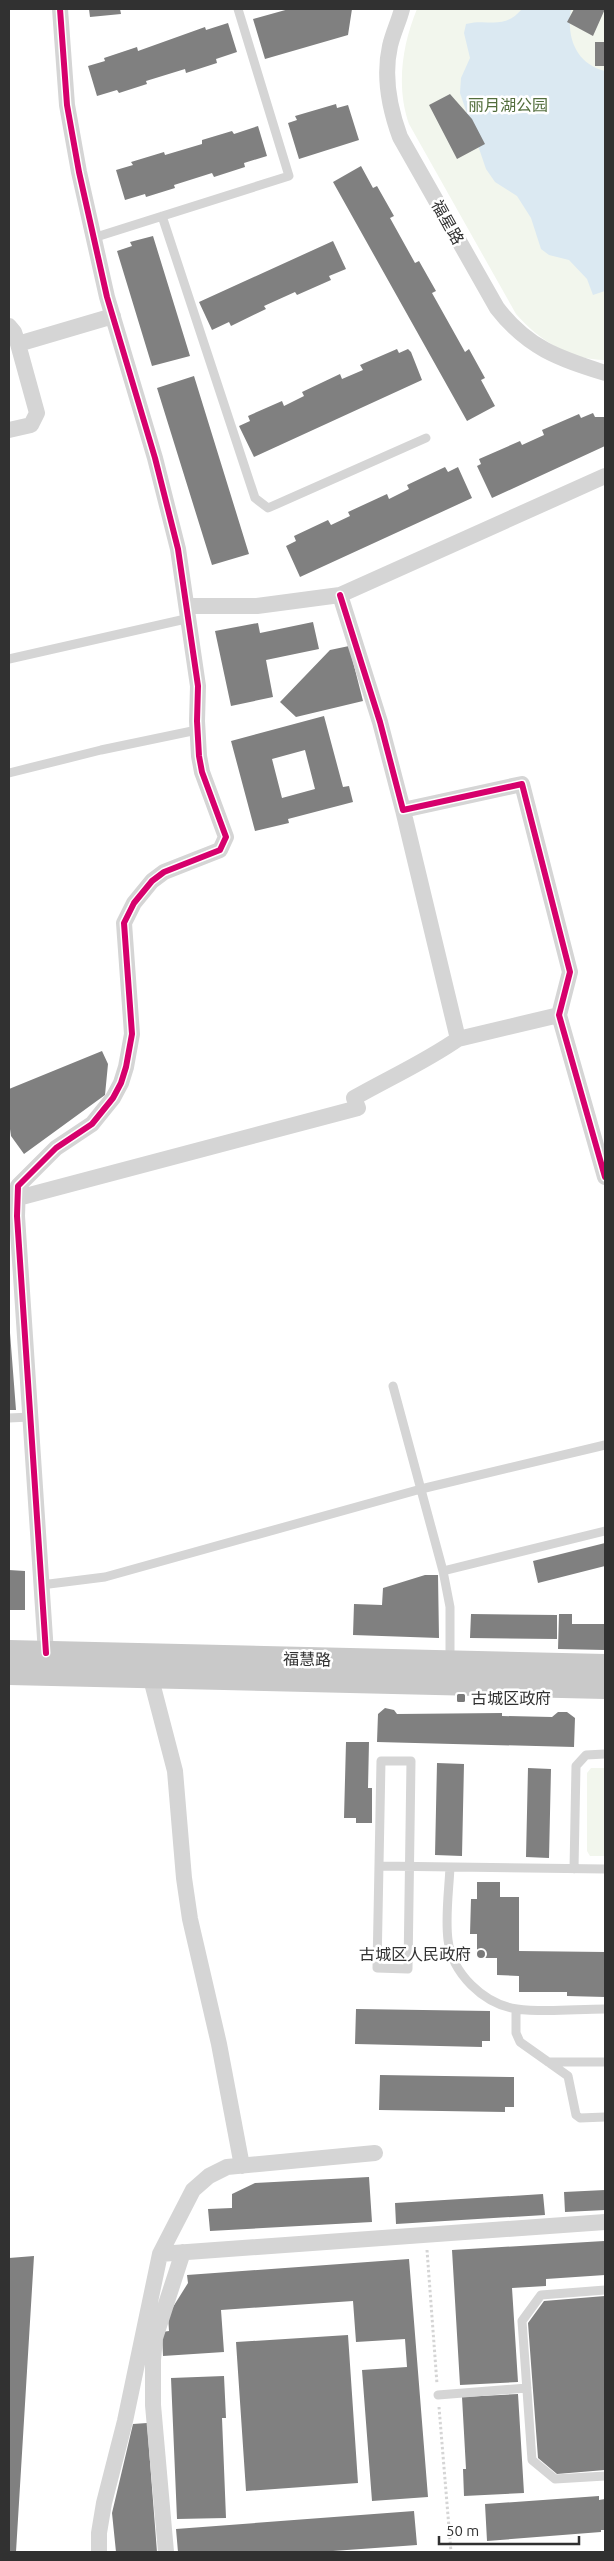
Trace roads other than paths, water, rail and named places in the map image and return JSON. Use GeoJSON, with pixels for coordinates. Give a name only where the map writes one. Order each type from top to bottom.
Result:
{"type":"FeatureCollection","features":[{"type":"Feature","properties":{"kind":"main road","name":"福慧路"},"geometry":{"type":"LineString","coordinates":[[9,1653],[605,1666]]}},
{"type":"Feature","properties":{"kind":"main road","name":"福慧路"},"geometry":{"type":"LineString","coordinates":[[9,1672],[605,1686]]}},
{"type":"Feature","properties":{"kind":"street"},"geometry":{"type":"LineString","coordinates":[[46,1653],[30,1417],[13,1216],[18,1198],[18,1186],[56,1148],[92,1124],[104,1112],[120,1083],[126,1067],[132,1034],[124,923],[134,903],[152,880],[164,872],[220,850],[226,833],[202,772],[197,730],[198,686],[189,612],[168,503],[113,316],[93,238],[67,105],[60,9]]}},
{"type":"Feature","properties":{"kind":"street","name":"福星路"},"geometry":{"type":"LineString","coordinates":[[402,9],[390,47],[387,77],[392,116],[404,145],[497,308],[508,323],[522,336],[549,354],[605,373]]}},
{"type":"Feature","properties":{"kind":"street"},"geometry":{"type":"LineString","coordinates":[[18,344],[113,316]]}},
{"type":"Feature","properties":{"kind":"street"},"geometry":{"type":"LineString","coordinates":[[9,326],[14,332],[18,344],[37,413],[31,425],[9,430]]}},
{"type":"Feature","properties":{"kind":"street"},"geometry":{"type":"LineString","coordinates":[[189,612],[258,606],[340,595],[605,476]]}},
{"type":"Feature","properties":{"kind":"street"},"geometry":{"type":"LineString","coordinates":[[340,595],[380,722],[458,1040]]}},
{"type":"Feature","properties":{"kind":"street"},"geometry":{"type":"LineString","coordinates":[[403,810],[522,784],[570,972],[559,1015],[605,1177]]}},
{"type":"Feature","properties":{"kind":"street"},"geometry":{"type":"LineString","coordinates":[[18,1198],[358,1108],[354,1098],[402,1070],[427,1060],[458,1040],[559,1015]]}},
{"type":"Feature","properties":{"kind":"street"},"geometry":{"type":"LineString","coordinates":[[150,1675],[175,1771],[184,1878],[190,1919],[219,2044],[242,2166]]}},
{"type":"Feature","properties":{"kind":"street"},"geometry":{"type":"LineString","coordinates":[[99,2552],[99,2533],[104,2503],[125,2421],[160,2254],[193,2190],[217,2171],[227,2167],[375,2152]]}},
{"type":"Feature","properties":{"kind":"street"},"geometry":{"type":"LineString","coordinates":[[160,2254],[605,2222]]}},
{"type":"Feature","properties":{"kind":"street"},"geometry":{"type":"LineString","coordinates":[[166,2552],[153,2405],[153,2360],[155,2338],[183,2252]]}},
{"type":"Feature","properties":{"kind":"lane"},"geometry":{"type":"LineString","coordinates":[[93,238],[289,176],[238,9]]}},
{"type":"Feature","properties":{"kind":"lane"},"geometry":{"type":"LineString","coordinates":[[162,216],[255,498],[262,505],[268,508],[426,438]]}},
{"type":"Feature","properties":{"kind":"lane"},"geometry":{"type":"LineString","coordinates":[[9,647],[10,658],[189,612]]}},
{"type":"Feature","properties":{"kind":"lane"},"geometry":{"type":"LineString","coordinates":[[9,774],[100,750],[197,730]]}},
{"type":"Feature","properties":{"kind":"lane"},"geometry":{"type":"LineString","coordinates":[[393,1386],[443,1571],[450,1607],[450,1663]]}},
{"type":"Feature","properties":{"kind":"lane"},"geometry":{"type":"LineString","coordinates":[[9,1418],[30,1417]]}},
{"type":"Feature","properties":{"kind":"lane"},"geometry":{"type":"LineString","coordinates":[[41,1585],[105,1577],[421,1489],[605,1445]]}},
{"type":"Feature","properties":{"kind":"lane"},"geometry":{"type":"LineString","coordinates":[[443,1571],[605,1531]]}},
{"type":"Feature","properties":{"kind":"lane"},"geometry":{"type":"LineString","coordinates":[[574,1869],[576,1766],[586,1755],[605,1754]]}},
{"type":"Feature","properties":{"kind":"lane"},"geometry":{"type":"LineString","coordinates":[[381,1761],[411,1761],[410,1866],[408,1969],[378,1968],[381,1761]]}},
{"type":"Feature","properties":{"kind":"lane"},"geometry":{"type":"LineString","coordinates":[[379,1866],[605,1869]]}},
{"type":"Feature","properties":{"kind":"lane"},"geometry":{"type":"LineString","coordinates":[[450,1867],[448,1940],[454,1962],[465,1979],[485,1996],[516,2009],[605,2009]]}},
{"type":"Feature","properties":{"kind":"lane"},"geometry":{"type":"LineString","coordinates":[[516,2009],[516,2033],[520,2042],[566,2073],[570,2080],[576,2115],[580,2118],[605,2118]]}},
{"type":"Feature","properties":{"kind":"lane"},"geometry":{"type":"LineString","coordinates":[[548,2062],[605,2062]]}},
{"type":"Feature","properties":{"kind":"lane"},"geometry":{"type":"LineString","coordinates":[[605,2290],[541,2295],[522,2321],[532,2460],[555,2479],[605,2476]]}},
{"type":"Feature","properties":{"kind":"lane"},"geometry":{"type":"LineString","coordinates":[[438,2395],[527,2388]]}},
{"type":"Feature","properties":{"kind":"place","name":"古城区政府"},"geometry":{"type":"Point","coordinates":[461,1698]}},
{"type":"Feature","properties":{"kind":"place","name":"古城区人民政府"},"geometry":{"type":"Point","coordinates":[481,1954]}},
{"type":"Feature","properties":{"kind":"park label","name":"丽月湖公园"},"geometry":{"type":"Point","coordinates":[508,105]}}]}
